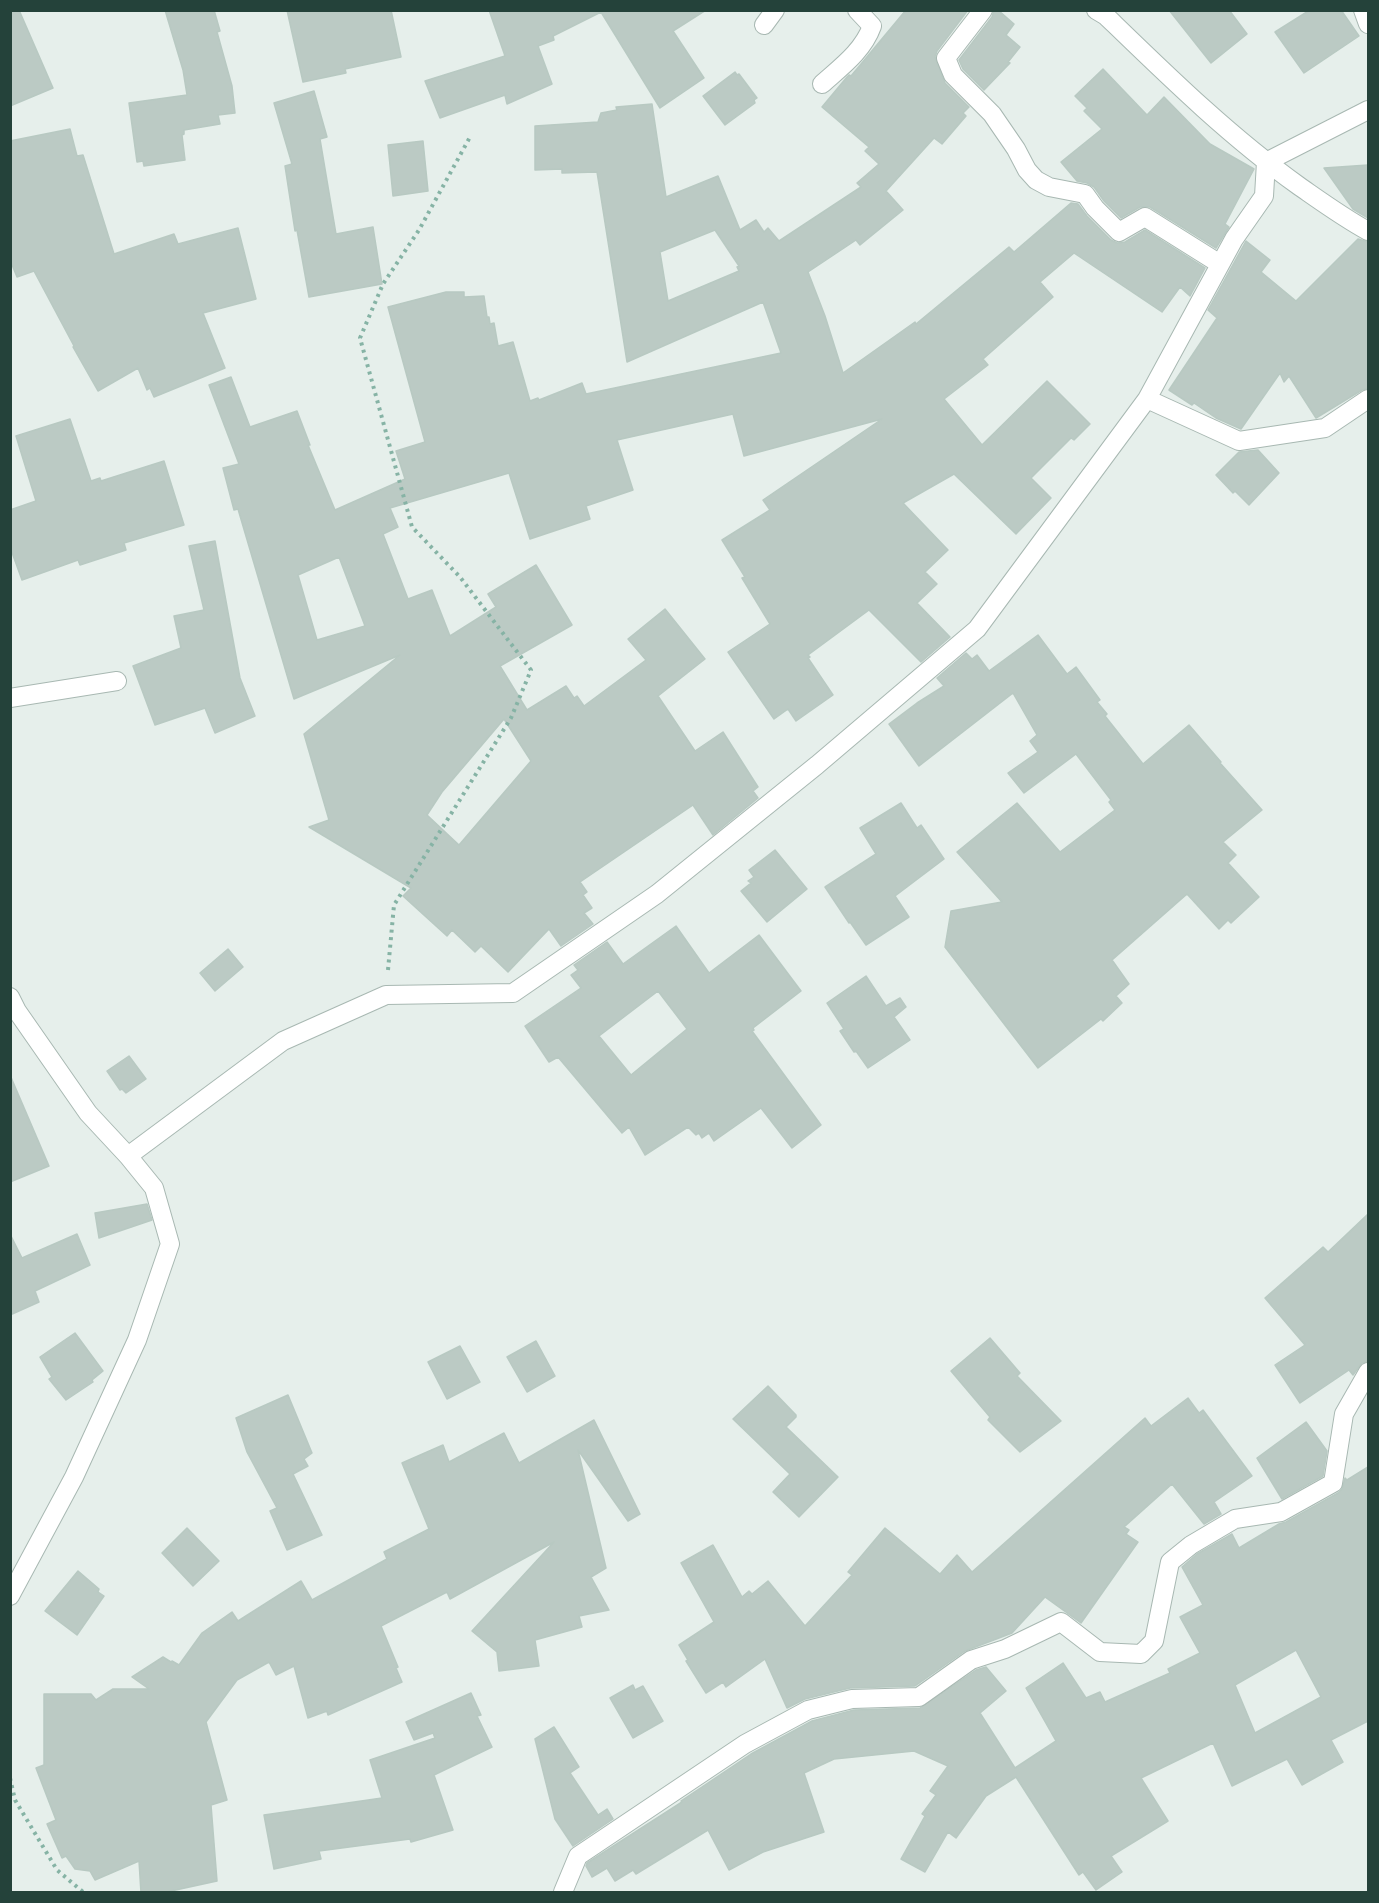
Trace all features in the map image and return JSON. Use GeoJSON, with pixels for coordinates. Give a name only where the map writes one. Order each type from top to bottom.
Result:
{"type":"FeatureCollection","features":[{"type":"Feature","properties":{"kind":"street"},"geometry":{"type":"LineString","coordinates":[[822,84],[852,57],[867,39],[872,26],[857,10]]}},
{"type":"Feature","properties":{"kind":"street"},"geometry":{"type":"LineString","coordinates":[[983,10],[946,58],[952,75],[992,114],[1016,148],[1027,170],[1036,180],[1048,187],[1085,194],[1095,208],[1119,232],[1145,216],[1220,264]]}},
{"type":"Feature","properties":{"kind":"street"},"geometry":{"type":"LineString","coordinates":[[1096,10],[1106,16],[1195,102],[1266,162],[1347,219],[1368,231]]}},
{"type":"Feature","properties":{"kind":"street"},"geometry":{"type":"LineString","coordinates":[[1363,10],[1368,24]]}},
{"type":"Feature","properties":{"kind":"street"},"geometry":{"type":"LineString","coordinates":[[1266,162],[1368,110]]}},
{"type":"Feature","properties":{"kind":"street"},"geometry":{"type":"LineString","coordinates":[[128,1155],[283,1041],[386,995],[513,993],[657,894],[817,765],[977,629],[1147,399],[1234,239],[1264,196],[1266,162]]}},
{"type":"Feature","properties":{"kind":"street"},"geometry":{"type":"LineString","coordinates":[[1147,399],[1239,441],[1324,428],[1368,399]]}},
{"type":"Feature","properties":{"kind":"street"},"geometry":{"type":"LineString","coordinates":[[10,698],[117,681]]}},
{"type":"Feature","properties":{"kind":"street"},"geometry":{"type":"LineString","coordinates":[[10,997],[16,1011],[88,1113],[128,1155],[154,1188],[170,1244],[137,1340],[74,1477],[10,1596]]}},
{"type":"Feature","properties":{"kind":"street"},"geometry":{"type":"LineString","coordinates":[[562,1893],[578,1856],[745,1744],[808,1710],[852,1699],[919,1697],[971,1660],[1005,1649],[1061,1622],[1100,1652],[1141,1654],[1154,1641],[1170,1562],[1191,1545],[1235,1519],[1281,1512],[1333,1483],[1344,1414],[1368,1372]]}},
{"type":"Feature","properties":{"kind":"path"},"geometry":{"type":"LineString","coordinates":[[386,995],[394,905],[511,718],[531,670],[460,577],[412,527],[360,338],[383,285],[419,230],[470,137]]}},
{"type":"Feature","properties":{"kind":"path"},"geometry":{"type":"LineString","coordinates":[[10,1778],[15,1800],[57,1870],[83,1893]]}},
{"type":"Feature","properties":{"kind":"building"},"geometry":{"type":"Polygon","coordinates":[[[10,10],[19,10],[53,88],[10,106],[10,10]]]}},
{"type":"Feature","properties":{"kind":"building"},"geometry":{"type":"Polygon","coordinates":[[[165,10],[214,10],[220,31],[217,32],[232,86],[235,113],[218,115],[220,124],[184,130],[182,135],[185,160],[144,166],[143,161],[137,162],[129,103],[187,95],[183,70],[165,10]]]}},
{"type":"Feature","properties":{"kind":"building"},"geometry":{"type":"Polygon","coordinates":[[[287,10],[391,10],[401,57],[345,69],[346,73],[303,82],[287,10]]]}},
{"type":"Feature","properties":{"kind":"building"},"geometry":{"type":"Polygon","coordinates":[[[489,10],[706,10],[673,31],[704,78],[660,108],[601,12],[553,36],[554,40],[538,46],[552,84],[507,104],[505,95],[440,118],[425,81],[505,56],[489,10]]]}},
{"type":"Feature","properties":{"kind":"building"},"geometry":{"type":"Polygon","coordinates":[[[906,10],[968,10],[937,51],[935,57],[945,83],[969,107],[963,113],[966,116],[942,144],[934,138],[886,191],[903,210],[860,245],[856,240],[808,272],[843,373],[915,322],[916,324],[1009,247],[1014,252],[1071,203],[1078,204],[1111,240],[1117,243],[1125,242],[1145,230],[1205,268],[1190,296],[1180,287],[1162,312],[1074,253],[1040,282],[1053,297],[983,359],[988,365],[944,399],[982,445],[1047,381],[1090,424],[1074,440],[1071,438],[1031,478],[1051,498],[1016,534],[954,474],[903,503],[948,550],[925,572],[937,584],[917,603],[950,637],[921,662],[869,610],[808,655],[833,695],[796,721],[788,709],[774,719],[728,652],[770,624],[722,540],[770,510],[763,500],[882,419],[744,456],[733,414],[617,440],[633,490],[586,506],[590,519],[530,539],[509,473],[390,508],[398,527],[383,534],[408,599],[432,590],[450,636],[496,607],[488,594],[536,565],[572,625],[500,666],[527,710],[566,686],[574,698],[577,696],[584,706],[646,660],[628,639],[665,609],[705,659],[658,696],[695,751],[723,732],[758,787],[753,791],[758,798],[713,835],[693,805],[580,882],[587,892],[583,895],[592,908],[584,913],[593,924],[561,946],[549,929],[508,972],[481,946],[475,952],[452,930],[447,936],[403,896],[411,888],[309,827],[329,820],[304,734],[400,655],[294,699],[238,509],[234,510],[223,468],[239,464],[209,385],[231,377],[250,427],[297,411],[310,445],[308,445],[335,510],[405,479],[396,451],[425,442],[388,307],[446,292],[464,292],[464,297],[484,296],[487,317],[489,317],[490,324],[494,323],[498,346],[513,342],[530,401],[538,398],[539,400],[582,383],[586,394],[781,353],[763,302],[627,362],[597,172],[562,173],[562,169],[535,170],[535,126],[598,122],[601,113],[617,110],[616,107],[652,104],[666,197],[718,176],[740,230],[756,220],[764,232],[768,228],[779,241],[861,187],[857,183],[879,164],[865,151],[869,147],[822,107],[847,77],[851,76],[906,10]],[[715,230],[660,252],[668,301],[739,271],[737,267],[739,266],[715,230]],[[339,557],[298,575],[317,640],[365,626],[339,557]],[[504,719],[442,792],[427,815],[459,845],[531,761],[504,719]]]}},
{"type":"Feature","properties":{"kind":"building"},"geometry":{"type":"Polygon","coordinates":[[[994,10],[998,10],[1014,24],[1006,35],[1020,47],[1008,62],[1010,63],[984,90],[963,69],[959,60],[992,17],[994,10]]]}},
{"type":"Feature","properties":{"kind":"building"},"geometry":{"type":"Polygon","coordinates":[[[1169,10],[1229,10],[1247,34],[1211,63],[1169,10]]]}},
{"type":"Feature","properties":{"kind":"building"},"geometry":{"type":"Polygon","coordinates":[[[1310,10],[1341,10],[1359,36],[1304,73],[1275,32],[1310,10]]]}},
{"type":"Feature","properties":{"kind":"building"},"geometry":{"type":"Polygon","coordinates":[[[1103,69],[1147,115],[1164,97],[1210,144],[1254,169],[1225,224],[1229,227],[1216,248],[1150,207],[1140,207],[1121,218],[1094,187],[1077,181],[1061,162],[1102,129],[1084,111],[1087,108],[1075,96],[1103,69]]]}},
{"type":"Feature","properties":{"kind":"building"},"geometry":{"type":"Polygon","coordinates":[[[735,72],[757,98],[754,100],[755,103],[725,125],[703,96],[735,72]]]}},
{"type":"Feature","properties":{"kind":"building"},"geometry":{"type":"Polygon","coordinates":[[[314,91],[327,137],[320,139],[336,234],[373,227],[382,284],[309,297],[297,230],[295,231],[285,166],[292,164],[274,103],[314,91]]]}},
{"type":"Feature","properties":{"kind":"building"},"geometry":{"type":"Polygon","coordinates":[[[70,129],[77,156],[83,155],[114,254],[174,234],[178,244],[238,228],[256,299],[203,313],[225,368],[154,397],[150,388],[147,390],[138,368],[98,391],[34,271],[17,277],[10,260],[10,141],[70,129]]]}},
{"type":"Feature","properties":{"kind":"building"},"geometry":{"type":"Polygon","coordinates":[[[423,141],[428,191],[393,196],[388,145],[423,141]]]}},
{"type":"Feature","properties":{"kind":"building"},"geometry":{"type":"Polygon","coordinates":[[[1368,165],[1368,218],[1353,209],[1324,168],[1368,165]]]}},
{"type":"Feature","properties":{"kind":"building"},"geometry":{"type":"Polygon","coordinates":[[[1358,239],[1368,242],[1368,388],[1316,418],[1289,376],[1284,382],[1280,373],[1241,429],[1216,418],[1194,403],[1192,405],[1169,390],[1217,318],[1208,310],[1246,241],[1270,260],[1261,272],[1296,301],[1358,239]]]}},
{"type":"Feature","properties":{"kind":"building"},"geometry":{"type":"Polygon","coordinates":[[[70,419],[91,481],[100,478],[101,481],[164,461],[184,525],[124,543],[126,550],[80,565],[78,560],[22,580],[10,547],[10,510],[36,501],[16,436],[70,419]]]}},
{"type":"Feature","properties":{"kind":"building"},"geometry":{"type":"Polygon","coordinates":[[[1258,450],[1279,473],[1249,505],[1235,491],[1233,493],[1216,475],[1239,452],[1258,450]]]}},
{"type":"Feature","properties":{"kind":"building"},"geometry":{"type":"Polygon","coordinates":[[[215,541],[240,678],[255,716],[215,733],[205,708],[155,725],[133,666],[181,648],[174,616],[204,610],[189,546],[215,541]]]}},
{"type":"Feature","properties":{"kind":"building"},"geometry":{"type":"Polygon","coordinates":[[[1038,635],[1067,674],[1076,667],[1100,700],[1097,702],[1107,714],[1105,716],[1143,764],[1189,725],[1262,810],[1223,842],[1236,855],[1228,863],[1259,897],[1231,923],[1228,920],[1219,929],[1187,894],[1112,960],[1129,984],[1116,996],[1122,1003],[1103,1021],[1101,1019],[1038,1068],[945,947],[951,911],[1002,902],[957,852],[1017,803],[1060,852],[1115,810],[1109,802],[1111,800],[1076,754],[1024,793],[1008,773],[1038,752],[1030,741],[1037,735],[1013,693],[919,766],[889,724],[944,686],[937,678],[966,653],[972,659],[977,655],[989,671],[1038,635]]]}},
{"type":"Feature","properties":{"kind":"building"},"geometry":{"type":"Polygon","coordinates":[[[901,803],[917,828],[921,825],[944,859],[895,896],[909,917],[866,945],[825,887],[876,854],[860,828],[901,803]]]}},
{"type":"Feature","properties":{"kind":"building"},"geometry":{"type":"Polygon","coordinates":[[[775,850],[807,889],[767,922],[741,891],[751,883],[748,881],[754,877],[749,870],[775,850]]]}},
{"type":"Feature","properties":{"kind":"building"},"geometry":{"type":"Polygon","coordinates":[[[676,926],[709,973],[759,935],[801,991],[752,1031],[821,1125],[792,1148],[761,1108],[714,1141],[709,1133],[702,1138],[699,1133],[696,1135],[688,1127],[645,1155],[629,1127],[622,1133],[558,1057],[549,1062],[525,1026],[581,988],[571,975],[578,970],[574,965],[607,942],[623,964],[676,926]],[[658,991],[599,1036],[631,1075],[687,1029],[658,991]]]}},
{"type":"Feature","properties":{"kind":"building"},"geometry":{"type":"Polygon","coordinates":[[[228,949],[243,967],[215,991],[200,973],[228,949]]]}},
{"type":"Feature","properties":{"kind":"building"},"geometry":{"type":"Polygon","coordinates":[[[866,976],[886,1006],[900,998],[906,1007],[894,1017],[910,1040],[868,1068],[840,1031],[844,1029],[827,1003],[866,976]]]}},
{"type":"Feature","properties":{"kind":"building"},"geometry":{"type":"Polygon","coordinates":[[[129,1056],[146,1079],[126,1093],[120,1090],[107,1071],[129,1056]]]}},
{"type":"Feature","properties":{"kind":"building"},"geometry":{"type":"Polygon","coordinates":[[[10,1075],[49,1166],[10,1182],[10,1075]]]}},
{"type":"Feature","properties":{"kind":"building"},"geometry":{"type":"Polygon","coordinates":[[[147,1204],[152,1220],[99,1238],[95,1213],[147,1204]]]}},
{"type":"Feature","properties":{"kind":"building"},"geometry":{"type":"Polygon","coordinates":[[[1368,1214],[1368,1361],[1362,1363],[1353,1375],[1349,1370],[1300,1403],[1275,1365],[1305,1345],[1265,1298],[1323,1247],[1328,1252],[1368,1214]]]}},
{"type":"Feature","properties":{"kind":"building"},"geometry":{"type":"Polygon","coordinates":[[[10,1234],[22,1258],[77,1234],[90,1265],[35,1291],[39,1302],[10,1315],[10,1234]]]}},
{"type":"Feature","properties":{"kind":"building"},"geometry":{"type":"Polygon","coordinates":[[[75,1333],[103,1371],[92,1380],[93,1382],[66,1400],[49,1379],[52,1377],[40,1357],[75,1333]]]}},
{"type":"Feature","properties":{"kind":"building"},"geometry":{"type":"Polygon","coordinates":[[[990,1338],[1020,1373],[1017,1376],[1061,1421],[1020,1452],[988,1420],[990,1417],[951,1371],[990,1338]]]}},
{"type":"Feature","properties":{"kind":"building"},"geometry":{"type":"Polygon","coordinates":[[[536,1341],[555,1376],[527,1392],[507,1357],[536,1341]]]}},
{"type":"Feature","properties":{"kind":"building"},"geometry":{"type":"Polygon","coordinates":[[[460,1346],[480,1382],[447,1399],[428,1362],[460,1346]]]}},
{"type":"Feature","properties":{"kind":"building"},"geometry":{"type":"Polygon","coordinates":[[[768,1386],[796,1415],[786,1427],[838,1477],[799,1517],[773,1492],[790,1474],[733,1419],[768,1386]]]}},
{"type":"Feature","properties":{"kind":"building"},"geometry":{"type":"Polygon","coordinates":[[[288,1395],[312,1453],[304,1459],[308,1466],[293,1474],[322,1535],[287,1550],[270,1511],[277,1508],[247,1452],[236,1418],[288,1395]]]}},
{"type":"Feature","properties":{"kind":"building"},"geometry":{"type":"Polygon","coordinates":[[[1188,1398],[1199,1413],[1203,1410],[1252,1476],[1214,1502],[1221,1514],[1204,1524],[1172,1484],[1124,1527],[1129,1530],[1126,1534],[1138,1542],[1081,1623],[1045,1597],[1012,1633],[965,1651],[915,1686],[850,1688],[805,1699],[787,1708],[765,1659],[726,1687],[723,1682],[706,1693],[686,1661],[688,1660],[679,1645],[714,1622],[681,1563],[713,1545],[742,1597],[749,1591],[752,1594],[768,1581],[805,1626],[852,1575],[848,1572],[885,1528],[940,1574],[957,1555],[972,1572],[1145,1418],[1151,1426],[1188,1398]]]}},
{"type":"Feature","properties":{"kind":"building"},"geometry":{"type":"Polygon","coordinates":[[[594,1420],[640,1514],[628,1521],[578,1450],[606,1568],[591,1577],[609,1610],[579,1616],[582,1627],[535,1640],[539,1666],[499,1671],[497,1652],[472,1631],[554,1542],[450,1599],[447,1592],[381,1626],[402,1682],[328,1715],[327,1711],[308,1718],[294,1666],[276,1675],[269,1662],[237,1680],[206,1722],[227,1800],[211,1805],[217,1881],[162,1893],[141,1893],[139,1861],[95,1880],[90,1871],[75,1869],[66,1856],[62,1858],[47,1824],[56,1820],[36,1768],[44,1765],[44,1694],[91,1694],[96,1700],[113,1689],[149,1689],[132,1677],[163,1657],[179,1665],[202,1633],[232,1612],[238,1621],[301,1581],[312,1600],[387,1559],[384,1552],[429,1529],[402,1463],[443,1445],[449,1462],[504,1433],[519,1463],[594,1420]]]}},
{"type":"Feature","properties":{"kind":"building"},"geometry":{"type":"Polygon","coordinates":[[[1306,1422],[1327,1451],[1323,1476],[1282,1499],[1257,1458],[1306,1422]]]}},
{"type":"Feature","properties":{"kind":"building"},"geometry":{"type":"Polygon","coordinates":[[[1368,1467],[1368,1721],[1331,1740],[1343,1762],[1302,1785],[1287,1759],[1232,1786],[1213,1743],[1141,1778],[1168,1821],[1111,1856],[1122,1872],[1096,1890],[1083,1872],[1079,1875],[1016,1777],[986,1796],[956,1838],[948,1832],[925,1872],[901,1859],[925,1816],[922,1814],[936,1795],[930,1791],[948,1766],[914,1751],[834,1759],[804,1773],[824,1832],[763,1852],[729,1870],[708,1830],[636,1874],[633,1870],[615,1881],[607,1868],[592,1877],[586,1866],[587,1863],[751,1754],[812,1721],[854,1710],[920,1708],[976,1670],[986,1667],[1006,1691],[980,1713],[1015,1768],[1056,1741],[1026,1688],[1063,1663],[1086,1698],[1100,1692],[1105,1702],[1170,1673],[1168,1669],[1200,1653],[1180,1617],[1203,1605],[1182,1567],[1197,1554],[1232,1534],[1239,1548],[1338,1493],[1342,1489],[1345,1478],[1347,1480],[1368,1467]],[[1296,1650],[1235,1685],[1255,1733],[1321,1697],[1296,1650]]]}},
{"type":"Feature","properties":{"kind":"building"},"geometry":{"type":"Polygon","coordinates":[[[187,1528],[219,1561],[193,1586],[162,1553],[187,1528]]]}},
{"type":"Feature","properties":{"kind":"building"},"geometry":{"type":"Polygon","coordinates":[[[78,1571],[104,1596],[77,1635],[45,1611],[78,1571]]]}},
{"type":"Feature","properties":{"kind":"building"},"geometry":{"type":"Polygon","coordinates":[[[633,1685],[635,1690],[643,1686],[663,1721],[633,1738],[610,1698],[633,1685]]]}},
{"type":"Feature","properties":{"kind":"building"},"geometry":{"type":"Polygon","coordinates":[[[471,1693],[481,1715],[477,1716],[492,1747],[434,1775],[453,1830],[411,1842],[410,1839],[319,1851],[321,1859],[274,1869],[264,1815],[382,1798],[370,1760],[435,1738],[433,1733],[414,1740],[406,1722],[471,1693]]]}},
{"type":"Feature","properties":{"kind":"building"},"geometry":{"type":"Polygon","coordinates":[[[554,1727],[579,1767],[570,1773],[598,1815],[607,1809],[613,1819],[573,1846],[555,1819],[535,1739],[554,1727]]]}}]}
